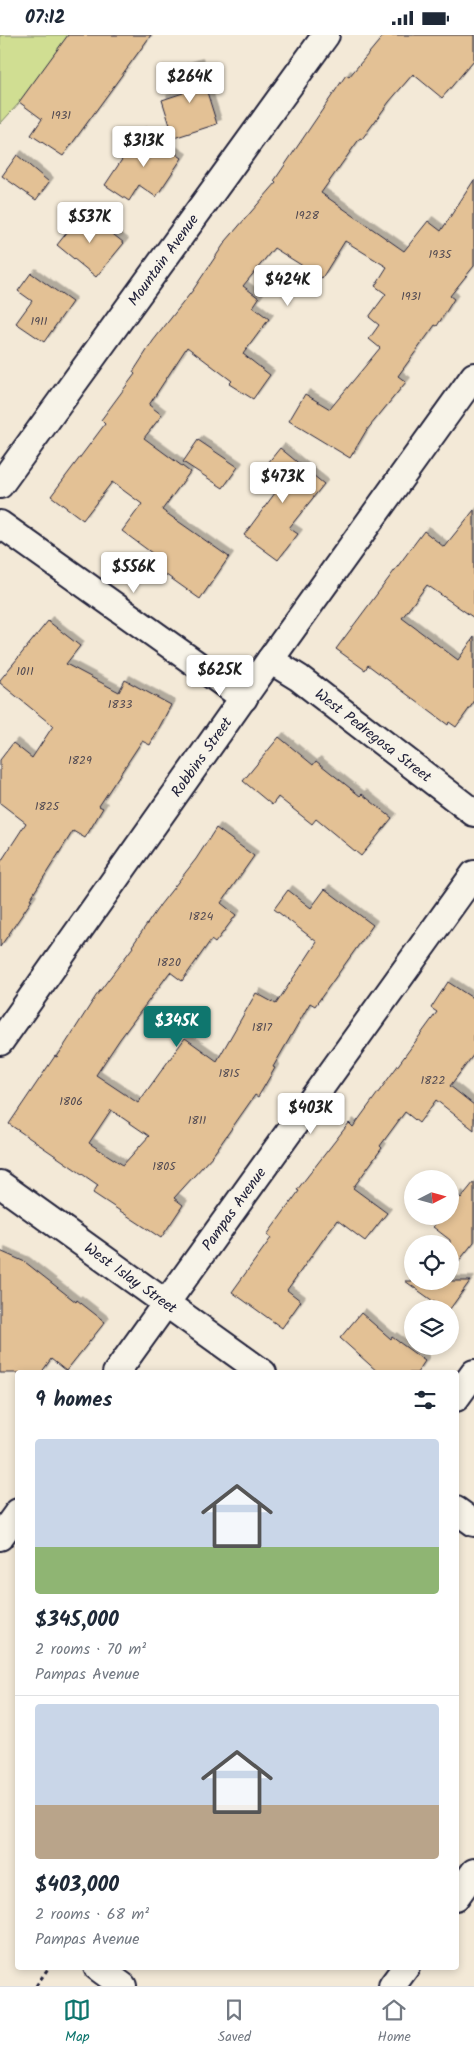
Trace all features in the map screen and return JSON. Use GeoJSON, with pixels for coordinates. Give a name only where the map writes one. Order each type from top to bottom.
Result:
{"type":"FeatureCollection","features":[{"type":"Feature","properties":{"kind":"street","name":"Mountain Avenue"},"geometry":{"type":"LineString","coordinates":[[0,485],[326,35]]}},
{"type":"Feature","properties":{"kind":"street","name":"Robbins Street"},"geometry":{"type":"LineString","coordinates":[[0,1042],[270,659],[469,394]]}},
{"type":"Feature","properties":{"kind":"street"},"geometry":{"type":"LineString","coordinates":[[0,524],[244,698]]}},
{"type":"Feature","properties":{"kind":"street","name":"West Pedregosa Street"},"geometry":{"type":"LineString","coordinates":[[270,659],[299,679],[474,813]]}},
{"type":"Feature","properties":{"kind":"street","name":"Pampas Avenue"},"geometry":{"type":"LineString","coordinates":[[118,1370],[164,1303],[474,874]]}},
{"type":"Feature","properties":{"kind":"street","name":"West Islay Street"},"geometry":{"type":"LineString","coordinates":[[0,1183],[259,1370]]}},
{"type":"Feature","properties":{"kind":"street"},"geometry":{"type":"LineString","coordinates":[[459,1394],[474,1373]]}},
{"type":"Feature","properties":{"kind":"street"},"geometry":{"type":"LineString","coordinates":[[459,1512],[474,1523]]}},
{"type":"Feature","properties":{"kind":"street"},"geometry":{"type":"LineString","coordinates":[[0,1537],[15,1516]]}},
{"type":"Feature","properties":{"kind":"street"},"geometry":{"type":"LineString","coordinates":[[459,1893],[474,1872]]}},
{"type":"Feature","properties":{"kind":"street"},"geometry":{"type":"LineString","coordinates":[[101,1970],[123,1986]]}},
{"type":"Feature","properties":{"kind":"street"},"geometry":{"type":"LineString","coordinates":[[392,1986],[404,1970]]}},
{"type":"Feature","properties":{"kind":"path"},"geometry":{"type":"LineString","coordinates":[[36,1986],[48,1970]]}},
{"type":"Feature","properties":{"kind":"green space"},"geometry":{"type":"Polygon","coordinates":[[[0,35],[81,35],[0,124],[0,35]]]}},
{"type":"Feature","properties":{"kind":"building"},"geometry":{"type":"Polygon","coordinates":[[[68,35],[151,35],[63,156],[31,135],[42,119],[19,102],[68,35]]]}},
{"type":"Feature","properties":{"kind":"building"},"geometry":{"type":"Polygon","coordinates":[[[384,35],[474,35],[474,60],[442,98],[413,74],[389,102],[362,139],[360,138],[321,193],[404,251],[428,221],[441,231],[474,180],[474,266],[450,296],[454,299],[437,326],[435,325],[398,376],[406,382],[366,431],[350,458],[289,421],[305,394],[330,409],[380,348],[369,339],[379,325],[369,317],[386,294],[375,286],[387,267],[345,241],[322,278],[274,248],[243,286],[259,298],[253,307],[269,319],[243,354],[270,375],[253,399],[229,384],[232,381],[187,347],[149,405],[162,415],[144,438],[190,472],[162,510],[229,557],[200,599],[155,567],[160,559],[122,531],[142,504],[112,482],[83,520],[51,496],[105,424],[101,420],[135,374],[133,372],[153,341],[193,290],[226,241],[276,183],[274,181],[346,75],[349,77],[384,35]]]}},
{"type":"Feature","properties":{"kind":"building"},"geometry":{"type":"Polygon","coordinates":[[[198,63],[217,124],[174,138],[162,100],[183,93],[176,70],[198,63]]]}},
{"type":"Feature","properties":{"kind":"building"},"geometry":{"type":"Polygon","coordinates":[[[141,131],[182,158],[156,197],[139,185],[129,201],[105,185],[141,131]]]}},
{"type":"Feature","properties":{"kind":"building"},"geometry":{"type":"Polygon","coordinates":[[[17,155],[49,182],[36,200],[2,176],[17,155]]]}},
{"type":"Feature","properties":{"kind":"building"},"geometry":{"type":"Polygon","coordinates":[[[84,211],[124,243],[96,277],[57,245],[84,211]]]}},
{"type":"Feature","properties":{"kind":"building"},"geometry":{"type":"Polygon","coordinates":[[[31,273],[72,302],[44,342],[16,323],[32,301],[18,291],[31,273]]]}},
{"type":"Feature","properties":{"kind":"building"},"geometry":{"type":"Polygon","coordinates":[[[198,440],[238,467],[223,488],[183,462],[198,440]]]}},
{"type":"Feature","properties":{"kind":"building"},"geometry":{"type":"Polygon","coordinates":[[[280,448],[324,484],[289,528],[298,534],[278,560],[244,535],[278,489],[259,474],[280,448]]]}},
{"type":"Feature","properties":{"kind":"building"},"geometry":{"type":"Polygon","coordinates":[[[474,510],[474,618],[427,585],[402,618],[458,660],[474,637],[474,702],[456,727],[449,722],[448,725],[368,665],[365,670],[336,649],[424,531],[444,547],[474,510]]]}},
{"type":"Feature","properties":{"kind":"building"},"geometry":{"type":"Polygon","coordinates":[[[48,621],[80,646],[66,664],[119,692],[125,680],[171,705],[150,745],[142,741],[99,806],[103,808],[85,838],[73,831],[30,899],[32,900],[0,947],[0,863],[26,823],[0,803],[0,760],[13,743],[32,758],[53,726],[0,683],[0,680],[48,621]]]}},
{"type":"Feature","properties":{"kind":"building"},"geometry":{"type":"Polygon","coordinates":[[[279,737],[313,765],[316,761],[360,796],[362,794],[392,818],[361,856],[316,819],[312,824],[278,797],[272,805],[243,781],[279,737]]]}},
{"type":"Feature","properties":{"kind":"building"},"geometry":{"type":"Polygon","coordinates":[[[216,828],[254,856],[221,903],[236,915],[215,943],[211,940],[182,981],[170,972],[120,1039],[96,1075],[138,1103],[185,1038],[217,1061],[256,993],[276,1004],[317,942],[274,909],[288,890],[311,908],[325,889],[373,925],[315,1006],[310,1003],[258,1097],[255,1095],[213,1155],[174,1198],[183,1205],[161,1238],[93,1193],[98,1185],[9,1124],[55,1056],[57,1057],[96,996],[133,947],[160,905],[196,859],[216,828]],[[111,1110],[89,1143],[123,1165],[149,1136],[111,1110]]]}},
{"type":"Feature","properties":{"kind":"building"},"geometry":{"type":"Polygon","coordinates":[[[448,982],[474,999],[474,1054],[450,1086],[474,1105],[474,1130],[436,1100],[419,1123],[405,1112],[353,1188],[387,1213],[365,1241],[337,1220],[287,1290],[301,1301],[282,1328],[232,1292],[271,1238],[267,1235],[299,1191],[297,1190],[349,1123],[353,1127],[437,1012],[431,1008],[448,982]]]}},
{"type":"Feature","properties":{"kind":"building"},"geometry":{"type":"Polygon","coordinates":[[[474,1182],[474,1242],[459,1261],[459,1235],[443,1235],[433,1227],[435,1225],[459,1225],[459,1196],[461,1198],[474,1182]]]}},
{"type":"Feature","properties":{"kind":"building"},"geometry":{"type":"Polygon","coordinates":[[[0,1251],[25,1262],[105,1322],[67,1370],[51,1359],[43,1370],[15,1370],[15,1373],[0,1373],[0,1251]]]}},
{"type":"Feature","properties":{"kind":"building"},"geometry":{"type":"Polygon","coordinates":[[[459,1281],[470,1281],[456,1300],[431,1300],[418,1290],[459,1290],[459,1281]]]}},
{"type":"Feature","properties":{"kind":"building"},"geometry":{"type":"Polygon","coordinates":[[[361,1313],[391,1339],[392,1337],[404,1346],[404,1355],[417,1355],[425,1361],[419,1370],[376,1370],[340,1338],[361,1313]]]}}]}
